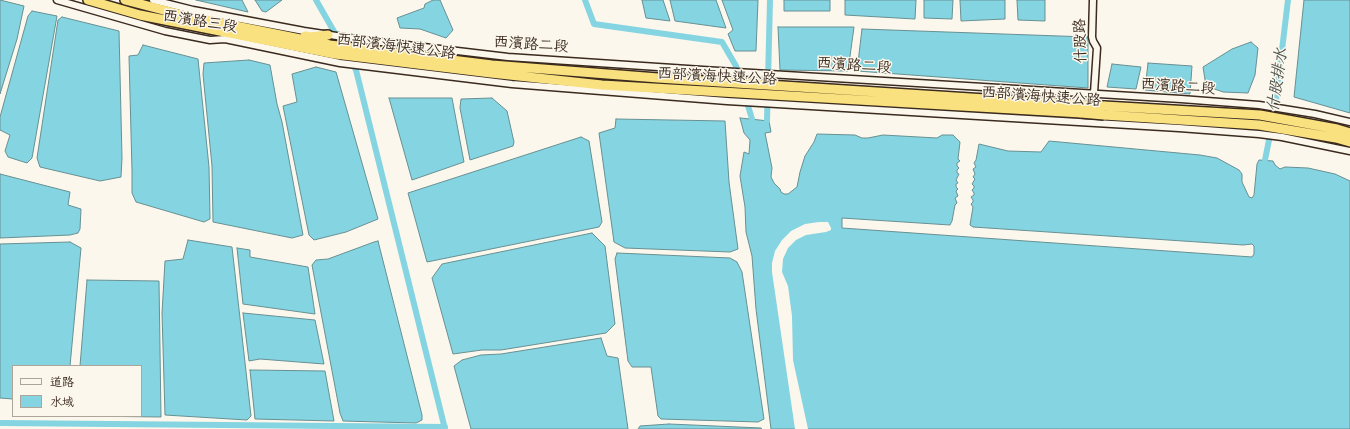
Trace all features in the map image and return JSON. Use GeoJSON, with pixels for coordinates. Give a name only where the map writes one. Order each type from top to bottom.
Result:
{"type":"FeatureCollection","features":[{"type":"Feature","properties":{"kind":"highway","name":"西部濱海快速公路"},"geometry":{"type":"LineString","coordinates":[[88,0],[140,16],[333,49],[359,48],[602,85],[1104,110],[1259,125],[1336,138],[1350,142]]}},
{"type":"Feature","properties":{"kind":"highway","name":"西部濱海快速公路"},"geometry":{"type":"LineString","coordinates":[[125,0],[186,16],[363,57],[492,69]]}},
{"type":"Feature","properties":{"kind":"highway"},"geometry":{"type":"LineString","coordinates":[[186,16],[193,14],[310,37],[328,34]]}},
{"type":"Feature","properties":{"kind":"highway"},"geometry":{"type":"LineString","coordinates":[[140,16],[156,24],[225,39]]}},
{"type":"Feature","properties":{"kind":"highway","name":"西部濱海快速公路"},"geometry":{"type":"LineString","coordinates":[[1282,128],[1337,129],[1350,133]]}},
{"type":"Feature","properties":{"kind":"street","name":"西濱路三段"},"geometry":{"type":"LineString","coordinates":[[57,0],[165,31],[210,40],[225,39],[340,63],[368,67],[512,84],[727,101],[772,94]]}},
{"type":"Feature","properties":{"kind":"street","name":"西濱路三段"},"geometry":{"type":"LineString","coordinates":[[153,0],[207,13],[356,39]]}},
{"type":"Feature","properties":{"kind":"street","name":"什股路"},"geometry":{"type":"LineString","coordinates":[[1093,0],[1092,37],[1097,48],[1093,94],[1093,126]]}},
{"type":"Feature","properties":{"kind":"street","name":"西濱路二段"},"geometry":{"type":"LineString","coordinates":[[356,39],[508,57],[1259,106],[1315,114],[1350,122]]}},
{"type":"Feature","properties":{"kind":"street"},"geometry":{"type":"LineString","coordinates":[[772,94],[1093,126],[1259,125],[1282,128],[1350,151]]}},
{"type":"Feature","properties":{"kind":"water"},"geometry":{"type":"Polygon","coordinates":[[[0,0],[24,6],[17,39],[0,94],[0,0]]]}},
{"type":"Feature","properties":{"kind":"water"},"geometry":{"type":"Polygon","coordinates":[[[196,0],[242,0],[248,12],[196,0]]]}},
{"type":"Feature","properties":{"kind":"water"},"geometry":{"type":"Polygon","coordinates":[[[255,0],[282,0],[266,12],[262,11],[255,0]]]}},
{"type":"Feature","properties":{"kind":"water"},"geometry":{"type":"Polygon","coordinates":[[[433,0],[440,0],[453,30],[446,38],[420,29],[400,28],[397,18],[424,8],[425,4],[433,0]]]}},
{"type":"Feature","properties":{"kind":"water"},"geometry":{"type":"Polygon","coordinates":[[[642,0],[663,0],[670,21],[646,18],[642,0]]]}},
{"type":"Feature","properties":{"kind":"water"},"geometry":{"type":"Polygon","coordinates":[[[670,0],[716,0],[726,28],[675,21],[670,0]]]}},
{"type":"Feature","properties":{"kind":"water"},"geometry":{"type":"Polygon","coordinates":[[[722,0],[758,0],[756,51],[735,51],[728,34],[733,30],[722,0]]]}},
{"type":"Feature","properties":{"kind":"water"},"geometry":{"type":"Polygon","coordinates":[[[784,0],[830,0],[830,11],[784,11],[784,0]]]}},
{"type":"Feature","properties":{"kind":"water"},"geometry":{"type":"Polygon","coordinates":[[[845,0],[916,0],[915,19],[845,15],[845,0]]]}},
{"type":"Feature","properties":{"kind":"water"},"geometry":{"type":"Polygon","coordinates":[[[924,0],[953,0],[952,19],[924,18],[924,0]]]}},
{"type":"Feature","properties":{"kind":"water"},"geometry":{"type":"Polygon","coordinates":[[[960,0],[1005,0],[1005,19],[961,21],[960,0]]]}},
{"type":"Feature","properties":{"kind":"water"},"geometry":{"type":"Polygon","coordinates":[[[1017,0],[1045,0],[1045,21],[1018,20],[1017,0]]]}},
{"type":"Feature","properties":{"kind":"water"},"geometry":{"type":"Polygon","coordinates":[[[1304,0],[1350,0],[1350,113],[1294,97],[1304,0]]]}},
{"type":"Feature","properties":{"kind":"water"},"geometry":{"type":"Polygon","coordinates":[[[32,11],[57,16],[32,158],[27,163],[8,157],[5,151],[10,135],[0,130],[0,117],[28,16],[32,11]]]}},
{"type":"Feature","properties":{"kind":"water"},"geometry":{"type":"Polygon","coordinates":[[[62,17],[119,31],[122,158],[121,177],[100,181],[40,167],[37,158],[58,20],[62,17]]]}},
{"type":"Feature","properties":{"kind":"water"},"geometry":{"type":"Polygon","coordinates":[[[778,27],[854,27],[848,71],[780,70],[778,27]]]}},
{"type":"Feature","properties":{"kind":"water"},"geometry":{"type":"Polygon","coordinates":[[[862,29],[1088,37],[1088,88],[857,71],[862,29]]]}},
{"type":"Feature","properties":{"kind":"water"},"geometry":{"type":"Polygon","coordinates":[[[1251,42],[1258,48],[1255,75],[1248,93],[1223,92],[1206,86],[1203,67],[1232,49],[1251,42]]]}},
{"type":"Feature","properties":{"kind":"water"},"geometry":{"type":"Polygon","coordinates":[[[143,45],[198,59],[209,167],[210,219],[204,222],[136,202],[132,193],[129,56],[138,55],[143,45]]]}},
{"type":"Feature","properties":{"kind":"water"},"geometry":{"type":"Polygon","coordinates":[[[249,60],[270,65],[303,235],[292,238],[213,222],[212,166],[203,74],[204,63],[249,60]]]}},
{"type":"Feature","properties":{"kind":"water"},"geometry":{"type":"Polygon","coordinates":[[[1148,63],[1192,66],[1190,94],[1145,90],[1148,63]]]}},
{"type":"Feature","properties":{"kind":"water"},"geometry":{"type":"Polygon","coordinates":[[[1112,64],[1141,67],[1136,89],[1107,87],[1112,64]]]}},
{"type":"Feature","properties":{"kind":"water"},"geometry":{"type":"Polygon","coordinates":[[[316,67],[336,72],[378,219],[346,232],[314,240],[309,235],[283,106],[297,102],[292,74],[316,67]]]}},
{"type":"Feature","properties":{"kind":"water"},"geometry":{"type":"Polygon","coordinates":[[[389,98],[452,98],[464,162],[412,180],[389,98]]]}},
{"type":"Feature","properties":{"kind":"water"},"geometry":{"type":"Polygon","coordinates":[[[492,98],[507,111],[514,142],[513,146],[470,160],[460,108],[461,99],[492,98]]]}},
{"type":"Feature","properties":{"kind":"water"},"geometry":{"type":"Polygon","coordinates":[[[740,118],[769,121],[771,132],[765,133],[772,168],[771,177],[774,183],[784,194],[788,194],[797,187],[805,156],[817,134],[855,135],[862,138],[883,135],[937,138],[942,135],[953,135],[960,142],[958,159],[960,161],[957,163],[959,168],[957,173],[959,174],[956,180],[958,183],[956,184],[958,189],[956,191],[958,196],[955,198],[957,203],[955,205],[950,225],[842,218],[842,228],[1252,257],[1254,254],[1254,246],[1252,244],[1243,245],[973,227],[970,225],[973,207],[971,204],[973,200],[971,197],[974,195],[972,190],[974,186],[972,184],[975,179],[973,177],[975,174],[973,169],[976,167],[974,163],[979,144],[1008,151],[1041,152],[1049,141],[1200,155],[1217,158],[1239,170],[1242,174],[1242,182],[1249,197],[1252,198],[1254,195],[1257,164],[1259,160],[1273,161],[1280,169],[1285,167],[1308,168],[1335,174],[1350,181],[1350,429],[771,429],[756,309],[752,256],[746,232],[745,207],[740,176],[744,152],[749,154],[750,140],[744,133],[740,118]]]}},
{"type":"Feature","properties":{"kind":"water"},"geometry":{"type":"Polygon","coordinates":[[[616,119],[725,121],[729,182],[738,249],[730,252],[625,248],[614,242],[599,133],[615,128],[616,119]]]}},
{"type":"Feature","properties":{"kind":"water"},"geometry":{"type":"Polygon","coordinates":[[[581,137],[589,141],[602,222],[599,227],[427,262],[408,193],[581,137]]]}},
{"type":"Feature","properties":{"kind":"water"},"geometry":{"type":"Polygon","coordinates":[[[0,174],[70,192],[68,205],[81,209],[80,229],[78,233],[70,235],[0,238],[0,174]]]}},
{"type":"Feature","properties":{"kind":"water"},"geometry":{"type":"Polygon","coordinates":[[[592,233],[605,246],[615,324],[606,333],[501,350],[482,350],[453,354],[432,278],[442,264],[592,233]]]}},
{"type":"Feature","properties":{"kind":"water"},"geometry":{"type":"Polygon","coordinates":[[[188,240],[232,247],[251,416],[247,420],[165,415],[162,313],[165,261],[183,259],[188,240]]]}},
{"type":"Feature","properties":{"kind":"water"},"geometry":{"type":"Polygon","coordinates":[[[378,241],[422,415],[422,420],[416,423],[343,421],[340,413],[312,265],[316,260],[328,259],[378,241]]]}},
{"type":"Feature","properties":{"kind":"water"},"geometry":{"type":"Polygon","coordinates":[[[70,242],[81,248],[70,365],[12,365],[12,399],[0,398],[0,244],[70,242]]]}},
{"type":"Feature","properties":{"kind":"water"},"geometry":{"type":"Polygon","coordinates":[[[237,248],[250,250],[250,257],[308,267],[315,314],[243,304],[237,248]]]}},
{"type":"Feature","properties":{"kind":"water"},"geometry":{"type":"Polygon","coordinates":[[[617,253],[730,258],[737,262],[742,272],[764,419],[758,422],[661,419],[658,416],[651,367],[632,367],[628,361],[615,259],[617,253]]]}},
{"type":"Feature","properties":{"kind":"water"},"geometry":{"type":"Polygon","coordinates":[[[87,280],[159,281],[161,417],[142,417],[142,365],[80,365],[87,280]]]}},
{"type":"Feature","properties":{"kind":"water"},"geometry":{"type":"Polygon","coordinates":[[[243,313],[315,320],[324,364],[260,359],[249,361],[243,313]]]}},
{"type":"Feature","properties":{"kind":"water"},"geometry":{"type":"Polygon","coordinates":[[[601,338],[607,356],[618,358],[628,429],[471,429],[454,366],[462,360],[481,355],[501,354],[601,338]]]}},
{"type":"Feature","properties":{"kind":"water"},"geometry":{"type":"Polygon","coordinates":[[[250,370],[325,371],[334,421],[255,419],[250,370]]]}},
{"type":"Feature","properties":{"kind":"water"},"geometry":{"type":"Polygon","coordinates":[[[669,424],[762,429],[638,429],[640,426],[669,424]]]}},
{"type":"Feature","properties":{"kind":"pier"},"geometry":{"type":"Polygon","coordinates":[[[828,222],[831,230],[806,235],[796,240],[788,248],[783,259],[782,272],[788,286],[792,316],[793,360],[808,429],[795,429],[772,272],[772,263],[775,251],[782,240],[791,231],[805,224],[828,222]]]}},
{"type":"Feature","properties":{"kind":"waterway"},"geometry":{"type":"LineString","coordinates":[[316,0],[356,70],[445,429]]}},
{"type":"Feature","properties":{"kind":"waterway"},"geometry":{"type":"LineString","coordinates":[[585,0],[594,24],[722,42],[736,66],[752,119]]}},
{"type":"Feature","properties":{"kind":"waterway"},"geometry":{"type":"LineString","coordinates":[[767,121],[770,0]]}},
{"type":"Feature","properties":{"kind":"waterway","name":"什股排水"},"geometry":{"type":"LineString","coordinates":[[1273,119],[1288,0]]}},
{"type":"Feature","properties":{"kind":"waterway","name":"什股排水"},"geometry":{"type":"LineString","coordinates":[[1265,160],[1271,130]]}},
{"type":"Feature","properties":{"kind":"waterway"},"geometry":{"type":"LineString","coordinates":[[0,423],[445,427]]}}]}
